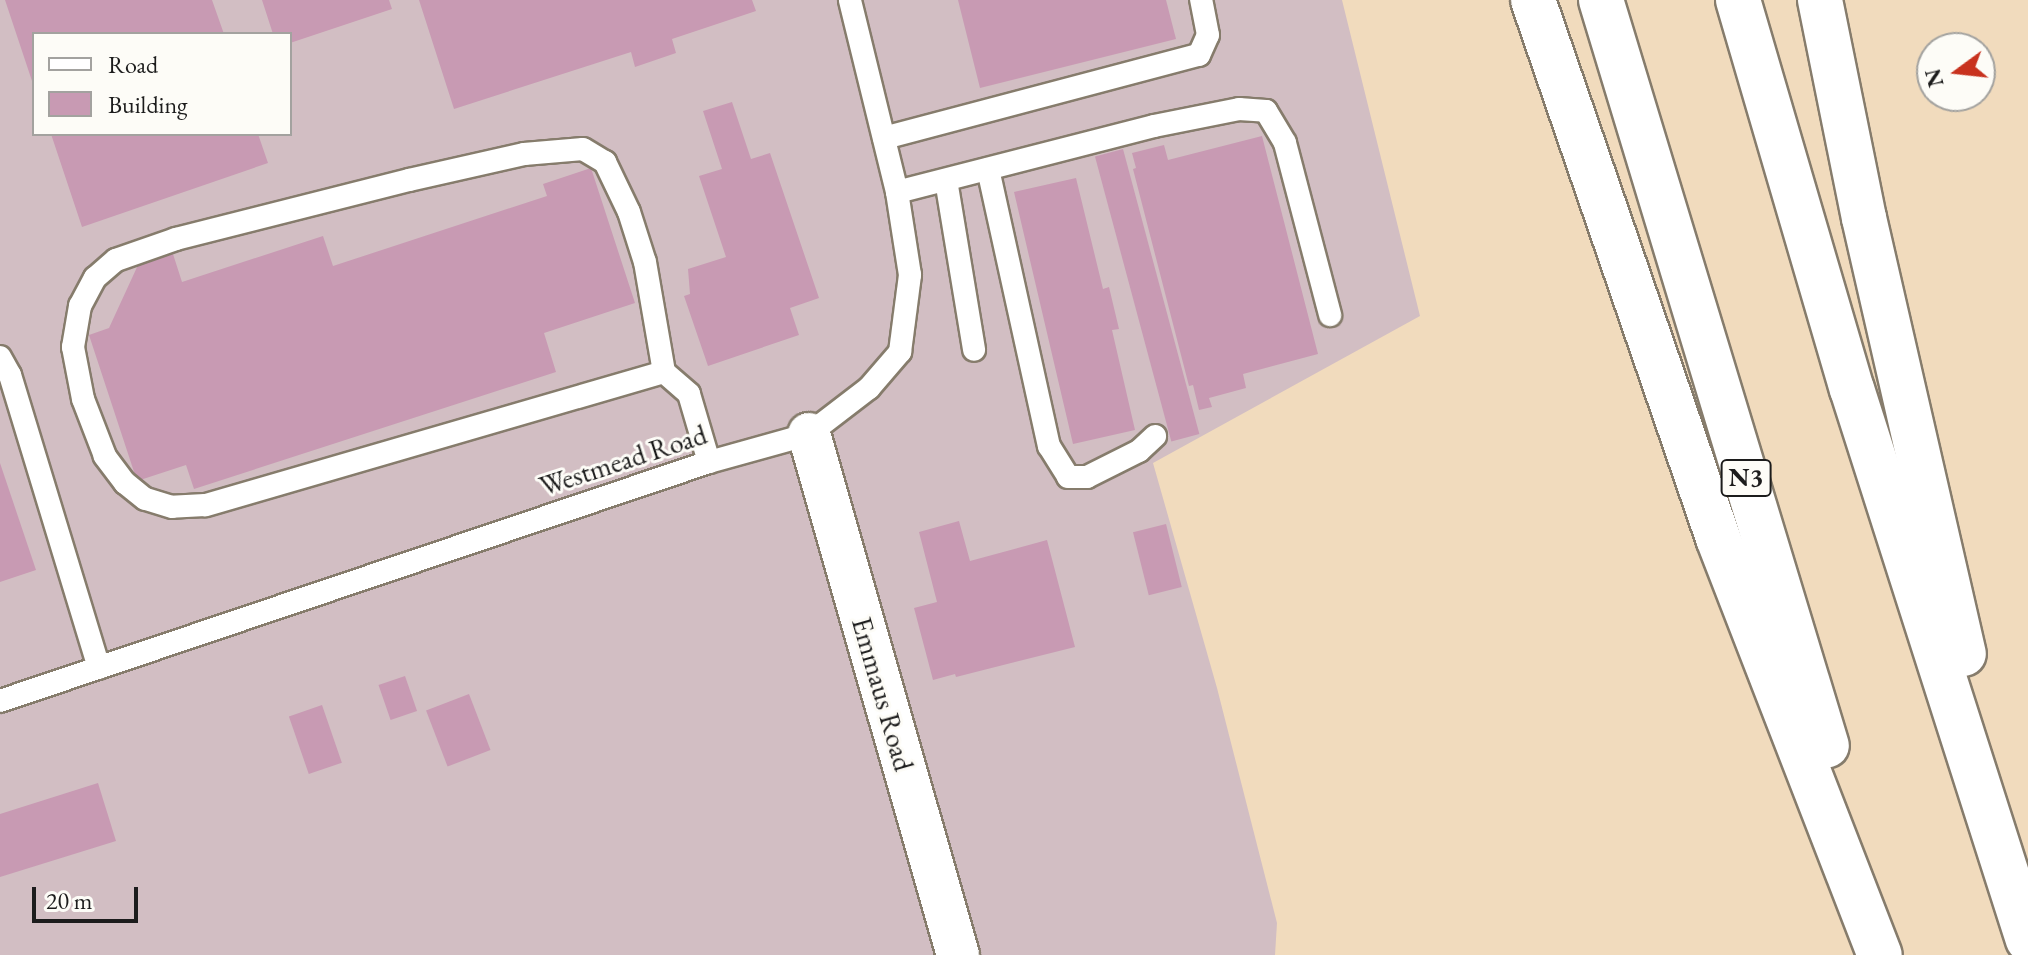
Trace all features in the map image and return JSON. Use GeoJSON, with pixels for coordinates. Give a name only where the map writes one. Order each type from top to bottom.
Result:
{"type":"FeatureCollection","features":[{"type":"Feature","properties":{"kind":"highway"},"geometry":{"type":"LineString","coordinates":[[1533,0],[1718,538],[1880,955]]}},
{"type":"Feature","properties":{"kind":"highway","name":"N3"},"geometry":{"type":"LineString","coordinates":[[1601,0],[1891,955]]}},
{"type":"Feature","properties":{"kind":"highway"},"geometry":{"type":"LineString","coordinates":[[1738,0],[1852,389],[2028,940]]}},
{"type":"Feature","properties":{"kind":"highway"},"geometry":{"type":"LineString","coordinates":[[1820,0],[1864,218],[1975,706],[2028,906]]}},
{"type":"Feature","properties":{"kind":"street","name":"Emmaus Road"},"geometry":{"type":"LineString","coordinates":[[809,434],[958,955]]}},
{"type":"Feature","properties":{"kind":"lane","name":"Westmead Road"},"geometry":{"type":"LineString","coordinates":[[0,701],[709,462],[809,434],[869,388],[900,352],[910,275],[897,192],[850,0]]}},
{"type":"Feature","properties":{"kind":"lane"},"geometry":{"type":"LineString","coordinates":[[884,138],[1199,55],[1208,35],[1201,0]]}},
{"type":"Feature","properties":{"kind":"lane"},"geometry":{"type":"LineString","coordinates":[[897,192],[1154,126],[1239,109],[1266,111],[1285,143],[1330,315]]}},
{"type":"Feature","properties":{"kind":"lane"},"geometry":{"type":"LineString","coordinates":[[664,372],[205,505],[172,507],[145,499],[125,483],[105,456],[83,399],[73,347],[80,306],[95,278],[116,260],[176,239],[423,177],[524,154],[583,149],[605,162],[629,212],[645,262],[664,372],[689,394],[709,462]]}},
{"type":"Feature","properties":{"kind":"lane"},"geometry":{"type":"LineString","coordinates":[[988,169],[1049,446],[1068,477],[1087,477],[1139,451],[1155,436]]}},
{"type":"Feature","properties":{"kind":"lane"},"geometry":{"type":"LineString","coordinates":[[946,180],[974,350]]}},
{"type":"Feature","properties":{"kind":"lane"},"geometry":{"type":"LineString","coordinates":[[0,357],[10,375],[99,668]]}},
{"type":"Feature","properties":{"kind":"shaded area"},"geometry":{"type":"Polygon","coordinates":[[[0,0],[1342,0],[1420,316],[1153,463],[1217,688],[1277,923],[1275,955],[0,955],[0,0]]]}},
{"type":"Feature","properties":{"kind":"building"},"geometry":{"type":"Polygon","coordinates":[[[5,0],[212,0],[223,32],[32,32],[32,81],[5,0]]]}},
{"type":"Feature","properties":{"kind":"building"},"geometry":{"type":"Polygon","coordinates":[[[262,0],[389,0],[392,9],[292,42],[292,32],[272,32],[262,0]]]}},
{"type":"Feature","properties":{"kind":"building"},"geometry":{"type":"Polygon","coordinates":[[[419,0],[752,0],[756,11],[672,39],[676,53],[635,67],[631,52],[454,109],[419,0]]]}},
{"type":"Feature","properties":{"kind":"building"},"geometry":{"type":"Polygon","coordinates":[[[958,0],[1166,0],[1176,39],[980,88],[958,0]]]}},
{"type":"Feature","properties":{"kind":"building"},"geometry":{"type":"Polygon","coordinates":[[[732,102],[751,159],[770,153],[819,298],[790,308],[799,335],[708,366],[684,296],[690,294],[688,269],[726,257],[699,176],[722,169],[703,111],[732,102]]]}},
{"type":"Feature","properties":{"kind":"building"},"geometry":{"type":"Polygon","coordinates":[[[52,136],[259,136],[268,163],[82,227],[52,136]]]}},
{"type":"Feature","properties":{"kind":"building"},"geometry":{"type":"Polygon","coordinates":[[[1262,136],[1318,354],[1243,374],[1246,388],[1209,398],[1212,407],[1199,410],[1193,385],[1189,386],[1133,169],[1136,168],[1132,153],[1164,145],[1168,160],[1262,136]]]}},
{"type":"Feature","properties":{"kind":"building"},"geometry":{"type":"Polygon","coordinates":[[[1123,149],[1199,434],[1171,441],[1095,157],[1123,149]]]}},
{"type":"Feature","properties":{"kind":"building"},"geometry":{"type":"Polygon","coordinates":[[[591,168],[635,303],[544,333],[556,372],[194,489],[186,465],[137,481],[89,335],[109,328],[138,265],[173,254],[182,282],[323,236],[333,266],[547,196],[543,184],[591,168]]]}},
{"type":"Feature","properties":{"kind":"building"},"geometry":{"type":"Polygon","coordinates":[[[1076,178],[1103,289],[1109,287],[1119,329],[1112,330],[1135,430],[1073,444],[1014,192],[1076,178]]]}},
{"type":"Feature","properties":{"kind":"building"},"geometry":{"type":"Polygon","coordinates":[[[0,463],[36,570],[0,582],[0,463]]]}},
{"type":"Feature","properties":{"kind":"building"},"geometry":{"type":"Polygon","coordinates":[[[959,521],[970,561],[1047,540],[1075,647],[933,680],[914,608],[937,602],[919,532],[959,521]]]}},
{"type":"Feature","properties":{"kind":"building"},"geometry":{"type":"Polygon","coordinates":[[[1166,524],[1182,587],[1149,595],[1133,532],[1166,524]]]}},
{"type":"Feature","properties":{"kind":"building"},"geometry":{"type":"Polygon","coordinates":[[[405,676],[417,711],[391,720],[379,685],[405,676]]]}},
{"type":"Feature","properties":{"kind":"building"},"geometry":{"type":"Polygon","coordinates":[[[469,694],[491,750],[448,766],[426,710],[469,694]]]}},
{"type":"Feature","properties":{"kind":"building"},"geometry":{"type":"Polygon","coordinates":[[[322,705],[342,763],[309,774],[289,716],[322,705]]]}},
{"type":"Feature","properties":{"kind":"building"},"geometry":{"type":"Polygon","coordinates":[[[98,783],[116,841],[0,877],[0,814],[98,783]]]}}]}
